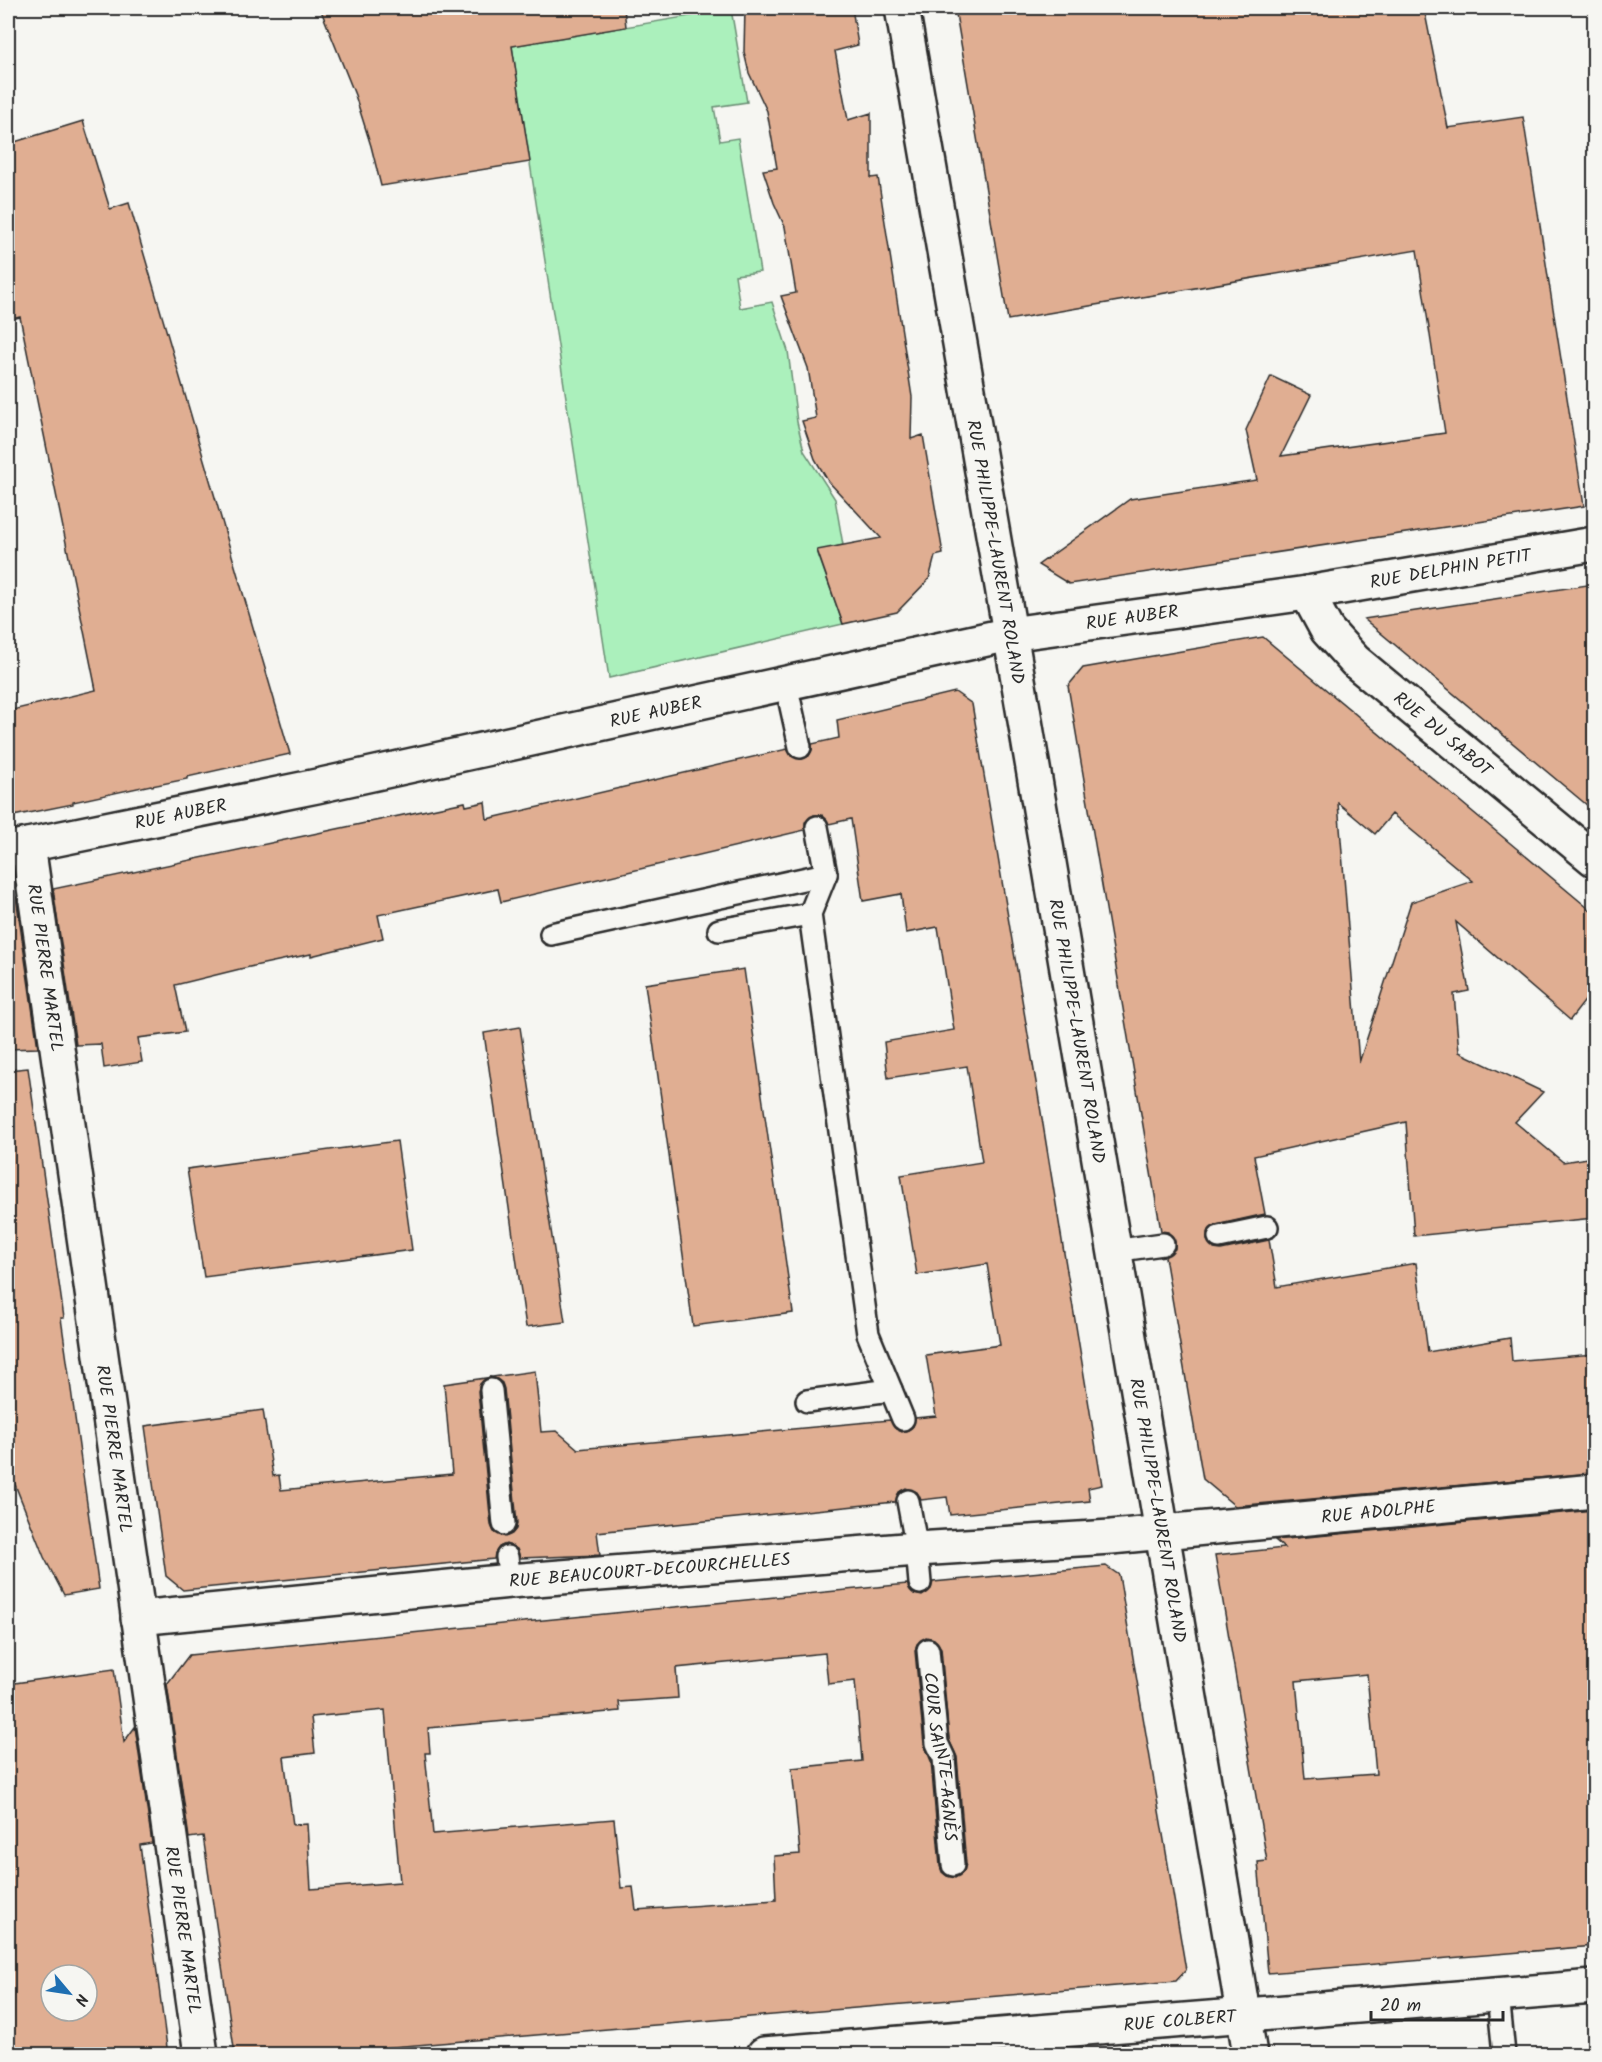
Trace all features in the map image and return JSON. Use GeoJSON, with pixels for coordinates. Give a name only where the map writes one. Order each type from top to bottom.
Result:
{"type":"FeatureCollection","features":[{"type":"Feature","properties":{"kind":"street","name":"RUE PHILIPPE-LAURENT ROLAND"},"geometry":{"type":"LineString","coordinates":[[902,8],[1250,2055]]}},
{"type":"Feature","properties":{"kind":"street","name":"RUE DELPHIN PETIT"},"geometry":{"type":"LineString","coordinates":[[1307,593],[1594,544]]}},
{"type":"Feature","properties":{"kind":"street","name":"RUE AUBER"},"geometry":{"type":"LineString","coordinates":[[18,847],[317,786],[1010,634],[1307,593]]}},
{"type":"Feature","properties":{"kind":"street","name":"RUE DU SABOT"},"geometry":{"type":"LineString","coordinates":[[1307,593],[1327,630],[1355,661],[1594,859]]}},
{"type":"Feature","properties":{"kind":"street","name":"RUE PIERRE MARTEL"},"geometry":{"type":"LineString","coordinates":[[18,847],[138,1618],[201,2055]]}},
{"type":"Feature","properties":{"kind":"street","name":"RUE ADOLPHE"},"geometry":{"type":"LineString","coordinates":[[1162,1532],[1594,1491]]}},
{"type":"Feature","properties":{"kind":"street","name":"RUE BEAUCOURT-DECOURCHELLES"},"geometry":{"type":"LineString","coordinates":[[138,1618],[508,1569],[917,1549],[1162,1532]]}},
{"type":"Feature","properties":{"kind":"street","name":"RUE COLBERT"},"geometry":{"type":"LineString","coordinates":[[764,2055],[1594,1987]]}},
{"type":"Feature","properties":{"kind":"lane"},"geometry":{"type":"LineString","coordinates":[[786,684],[800,747]]}},
{"type":"Feature","properties":{"kind":"lane"},"geometry":{"type":"LineString","coordinates":[[818,827],[826,874],[810,914],[868,1334],[903,1419]]}},
{"type":"Feature","properties":{"kind":"lane"},"geometry":{"type":"LineString","coordinates":[[551,934],[826,874]]}},
{"type":"Feature","properties":{"kind":"lane"},"geometry":{"type":"LineString","coordinates":[[719,930],[810,914]]}},
{"type":"Feature","properties":{"kind":"lane"},"geometry":{"type":"LineString","coordinates":[[1219,1237],[1267,1227]]}},
{"type":"Feature","properties":{"kind":"lane"},"geometry":{"type":"LineString","coordinates":[[1114,1251],[1163,1244]]}},
{"type":"Feature","properties":{"kind":"lane"},"geometry":{"type":"LineString","coordinates":[[491,1390],[504,1524]]}},
{"type":"Feature","properties":{"kind":"lane"},"geometry":{"type":"LineString","coordinates":[[807,1401],[891,1390]]}},
{"type":"Feature","properties":{"kind":"lane"},"geometry":{"type":"LineString","coordinates":[[908,1501],[917,1549],[920,1583]]}},
{"type":"Feature","properties":{"kind":"lane","name":"COUR SAINTE-AGNÈS"},"geometry":{"type":"LineString","coordinates":[[928,1650],[937,1743],[944,1758],[953,1865]]}},
{"type":"Feature","properties":{"kind":"lane"},"geometry":{"type":"LineString","coordinates":[[1498,1995],[1504,2055]]}},
{"type":"Feature","properties":{"kind":"green space"},"geometry":{"type":"Polygon","coordinates":[[[731,9],[747,102],[714,107],[720,141],[738,138],[760,272],[735,275],[740,308],[772,302],[788,351],[797,422],[804,451],[835,499],[843,545],[817,551],[843,624],[609,678],[512,46],[731,9]]]}},
{"type":"Feature","properties":{"kind":"building"},"geometry":{"type":"Polygon","coordinates":[[[320,8],[624,8],[626,27],[512,46],[530,162],[381,186],[355,95],[320,8]]]}},
{"type":"Feature","properties":{"kind":"building"},"geometry":{"type":"Polygon","coordinates":[[[745,8],[852,8],[858,45],[835,51],[848,120],[871,113],[871,178],[878,177],[912,397],[911,439],[923,435],[943,554],[935,556],[929,579],[897,612],[843,624],[817,550],[881,538],[828,481],[815,459],[802,421],[816,418],[808,368],[781,296],[796,293],[785,227],[763,170],[777,168],[767,111],[749,73],[744,52],[745,8]]]}},
{"type":"Feature","properties":{"kind":"building"},"geometry":{"type":"Polygon","coordinates":[[[955,8],[1424,8],[1448,128],[1523,117],[1584,506],[1069,584],[1038,565],[1130,499],[1257,480],[1246,430],[1271,376],[1311,395],[1281,456],[1445,433],[1417,250],[1008,320],[955,8]]]}},
{"type":"Feature","properties":{"kind":"building"},"geometry":{"type":"Polygon","coordinates":[[[83,121],[110,209],[129,203],[290,754],[187,777],[187,779],[8,817],[8,711],[96,690],[20,317],[8,320],[8,144],[83,121]]]}},
{"type":"Feature","properties":{"kind":"building"},"geometry":{"type":"Polygon","coordinates":[[[1594,584],[1594,811],[1364,619],[1474,602],[1594,584]]]}},
{"type":"Feature","properties":{"kind":"building"},"geometry":{"type":"Polygon","coordinates":[[[1263,637],[1594,913],[1594,989],[1570,1020],[1456,922],[1469,991],[1454,994],[1459,1052],[1543,1092],[1515,1122],[1563,1162],[1594,1157],[1594,1218],[1414,1236],[1406,1122],[1254,1156],[1265,1214],[1216,1225],[1207,1232],[1207,1240],[1214,1249],[1221,1250],[1269,1240],[1277,1287],[1416,1263],[1428,1352],[1510,1338],[1512,1361],[1594,1354],[1594,1473],[1235,1506],[1203,1479],[1165,1257],[1175,1249],[1175,1242],[1168,1232],[1161,1231],[1068,686],[1083,668],[1263,637]],[[1338,803],[1359,1063],[1411,902],[1473,881],[1392,814],[1375,834],[1338,803]]]}},
{"type":"Feature","properties":{"kind":"building"},"geometry":{"type":"Polygon","coordinates":[[[955,692],[972,704],[1102,1485],[1088,1488],[1090,1501],[950,1515],[947,1497],[921,1500],[917,1492],[906,1488],[899,1492],[895,1502],[597,1532],[600,1555],[520,1558],[517,1549],[506,1544],[499,1547],[494,1559],[183,1590],[166,1576],[145,1426],[263,1410],[273,1476],[279,1475],[281,1490],[452,1474],[444,1384],[488,1378],[480,1384],[478,1391],[491,1525],[494,1532],[505,1537],[512,1534],[517,1523],[504,1389],[502,1383],[490,1377],[535,1371],[541,1432],[557,1431],[578,1449],[890,1420],[896,1429],[902,1432],[913,1426],[915,1418],[936,1416],[926,1355],[1000,1345],[987,1264],[917,1275],[901,1175],[982,1162],[967,1066],[888,1078],[884,1042],[954,1030],[938,927],[906,933],[901,894],[863,901],[851,819],[829,824],[822,815],[814,815],[805,822],[805,830],[501,902],[498,889],[378,915],[383,938],[175,985],[185,1032],[138,1038],[142,1062],[104,1068],[101,1044],[76,1045],[53,889],[465,802],[466,806],[485,802],[487,819],[787,749],[791,756],[802,759],[809,756],[812,744],[839,738],[837,720],[955,692]]]}},
{"type":"Feature","properties":{"kind":"building"},"geometry":{"type":"Polygon","coordinates":[[[16,897],[38,1048],[8,1049],[8,899],[16,897]]]}},
{"type":"Feature","properties":{"kind":"building"},"geometry":{"type":"Polygon","coordinates":[[[744,969],[793,1313],[693,1326],[645,984],[744,969]]]}},
{"type":"Feature","properties":{"kind":"building"},"geometry":{"type":"Polygon","coordinates":[[[520,1027],[565,1322],[526,1327],[484,1033],[520,1027]]]}},
{"type":"Feature","properties":{"kind":"building"},"geometry":{"type":"Polygon","coordinates":[[[28,1068],[64,1318],[61,1318],[99,1589],[64,1595],[44,1557],[8,1467],[8,1070],[28,1068]]]}},
{"type":"Feature","properties":{"kind":"building"},"geometry":{"type":"Polygon","coordinates":[[[397,1141],[412,1250],[204,1277],[187,1169],[397,1141]]]}},
{"type":"Feature","properties":{"kind":"building"},"geometry":{"type":"Polygon","coordinates":[[[1594,1510],[1594,1946],[1268,1973],[1258,1862],[1267,1861],[1215,1555],[1284,1548],[1275,1540],[1594,1510]],[[1367,1674],[1296,1681],[1305,1779],[1376,1774],[1367,1674]]]}},
{"type":"Feature","properties":{"kind":"building"},"geometry":{"type":"Polygon","coordinates":[[[1106,1566],[1119,1575],[1186,1970],[1176,1981],[298,2055],[235,2055],[203,1836],[189,1838],[167,1684],[189,1655],[907,1584],[914,1594],[922,1596],[931,1589],[933,1582],[1106,1566]],[[926,1637],[917,1644],[915,1651],[924,1744],[931,1761],[940,1866],[942,1872],[947,1876],[955,1878],[964,1871],[966,1864],[957,1757],[949,1740],[941,1648],[934,1639],[926,1637]],[[825,1653],[676,1668],[678,1698],[619,1702],[620,1711],[428,1728],[430,1753],[425,1753],[433,1834],[614,1819],[621,1888],[633,1887],[636,1910],[776,1900],[774,1856],[800,1854],[792,1768],[862,1761],[855,1681],[828,1684],[825,1653]],[[385,1710],[311,1717],[315,1753],[284,1757],[293,1825],[307,1824],[311,1889],[400,1882],[385,1710]]]}},
{"type":"Feature","properties":{"kind":"building"},"geometry":{"type":"Polygon","coordinates":[[[114,1669],[124,1742],[135,1727],[152,1843],[140,1845],[168,2055],[8,2055],[8,1684],[114,1669]]]}}]}
